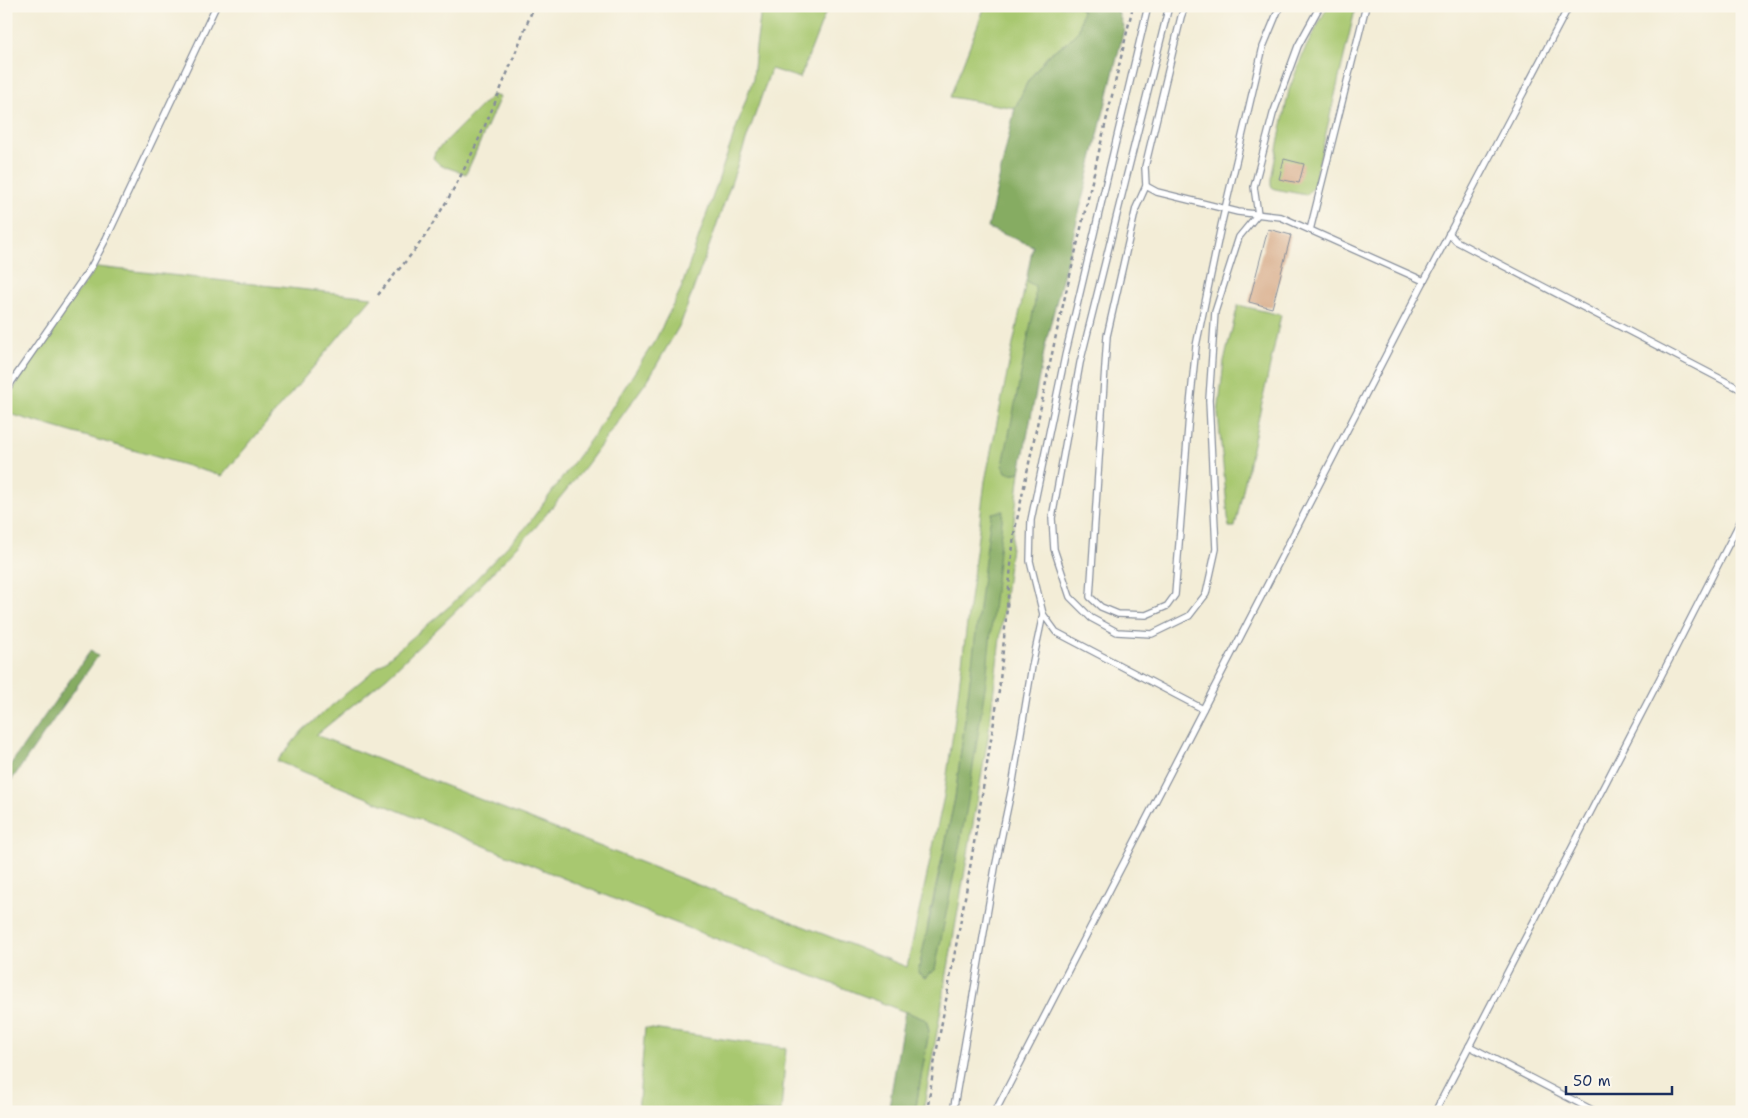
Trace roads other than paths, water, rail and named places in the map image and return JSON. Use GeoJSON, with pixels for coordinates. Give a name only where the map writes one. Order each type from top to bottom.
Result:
{"type":"FeatureCollection","features":[{"type":"Feature","properties":{"kind":"lane"},"geometry":{"type":"LineString","coordinates":[[6,390],[91,267],[216,6]]}},
{"type":"Feature","properties":{"kind":"lane"},"geometry":{"type":"LineString","coordinates":[[1148,6],[1065,356],[1031,520],[1030,562],[1043,614],[1056,632],[1203,709]]}},
{"type":"Feature","properties":{"kind":"lane"},"geometry":{"type":"LineString","coordinates":[[1168,6],[1080,362],[1052,518],[1054,549],[1070,597],[1091,618],[1117,632],[1152,634],[1189,616],[1206,594],[1216,549],[1209,400],[1216,312],[1239,237],[1258,214],[1254,187],[1272,114],[1298,46],[1320,6]]}},
{"type":"Feature","properties":{"kind":"lane"},"geometry":{"type":"LineString","coordinates":[[1185,6],[1146,167],[1146,186],[1136,208],[1107,336],[1090,597],[1101,607],[1118,614],[1146,614],[1167,606],[1175,595],[1196,346],[1225,209],[1263,46],[1280,6]]}},
{"type":"Feature","properties":{"kind":"lane"},"geometry":{"type":"LineString","coordinates":[[1310,230],[1366,6]]}},
{"type":"Feature","properties":{"kind":"lane"},"geometry":{"type":"LineString","coordinates":[[995,1112],[1424,281],[1569,6]]}},
{"type":"Feature","properties":{"kind":"lane"},"geometry":{"type":"LineString","coordinates":[[1146,186],[1157,192],[1225,209],[1281,217],[1424,281]]}},
{"type":"Feature","properties":{"kind":"lane"},"geometry":{"type":"LineString","coordinates":[[1449,233],[1456,241],[1742,390]]}},
{"type":"Feature","properties":{"kind":"lane"},"geometry":{"type":"LineString","coordinates":[[1435,1112],[1742,518]]}},
{"type":"Feature","properties":{"kind":"lane"},"geometry":{"type":"LineString","coordinates":[[952,1112],[995,868],[1012,787],[1032,666],[1043,614]]}},
{"type":"Feature","properties":{"kind":"lane"},"geometry":{"type":"LineString","coordinates":[[1469,1046],[1596,1112]]}}]}
